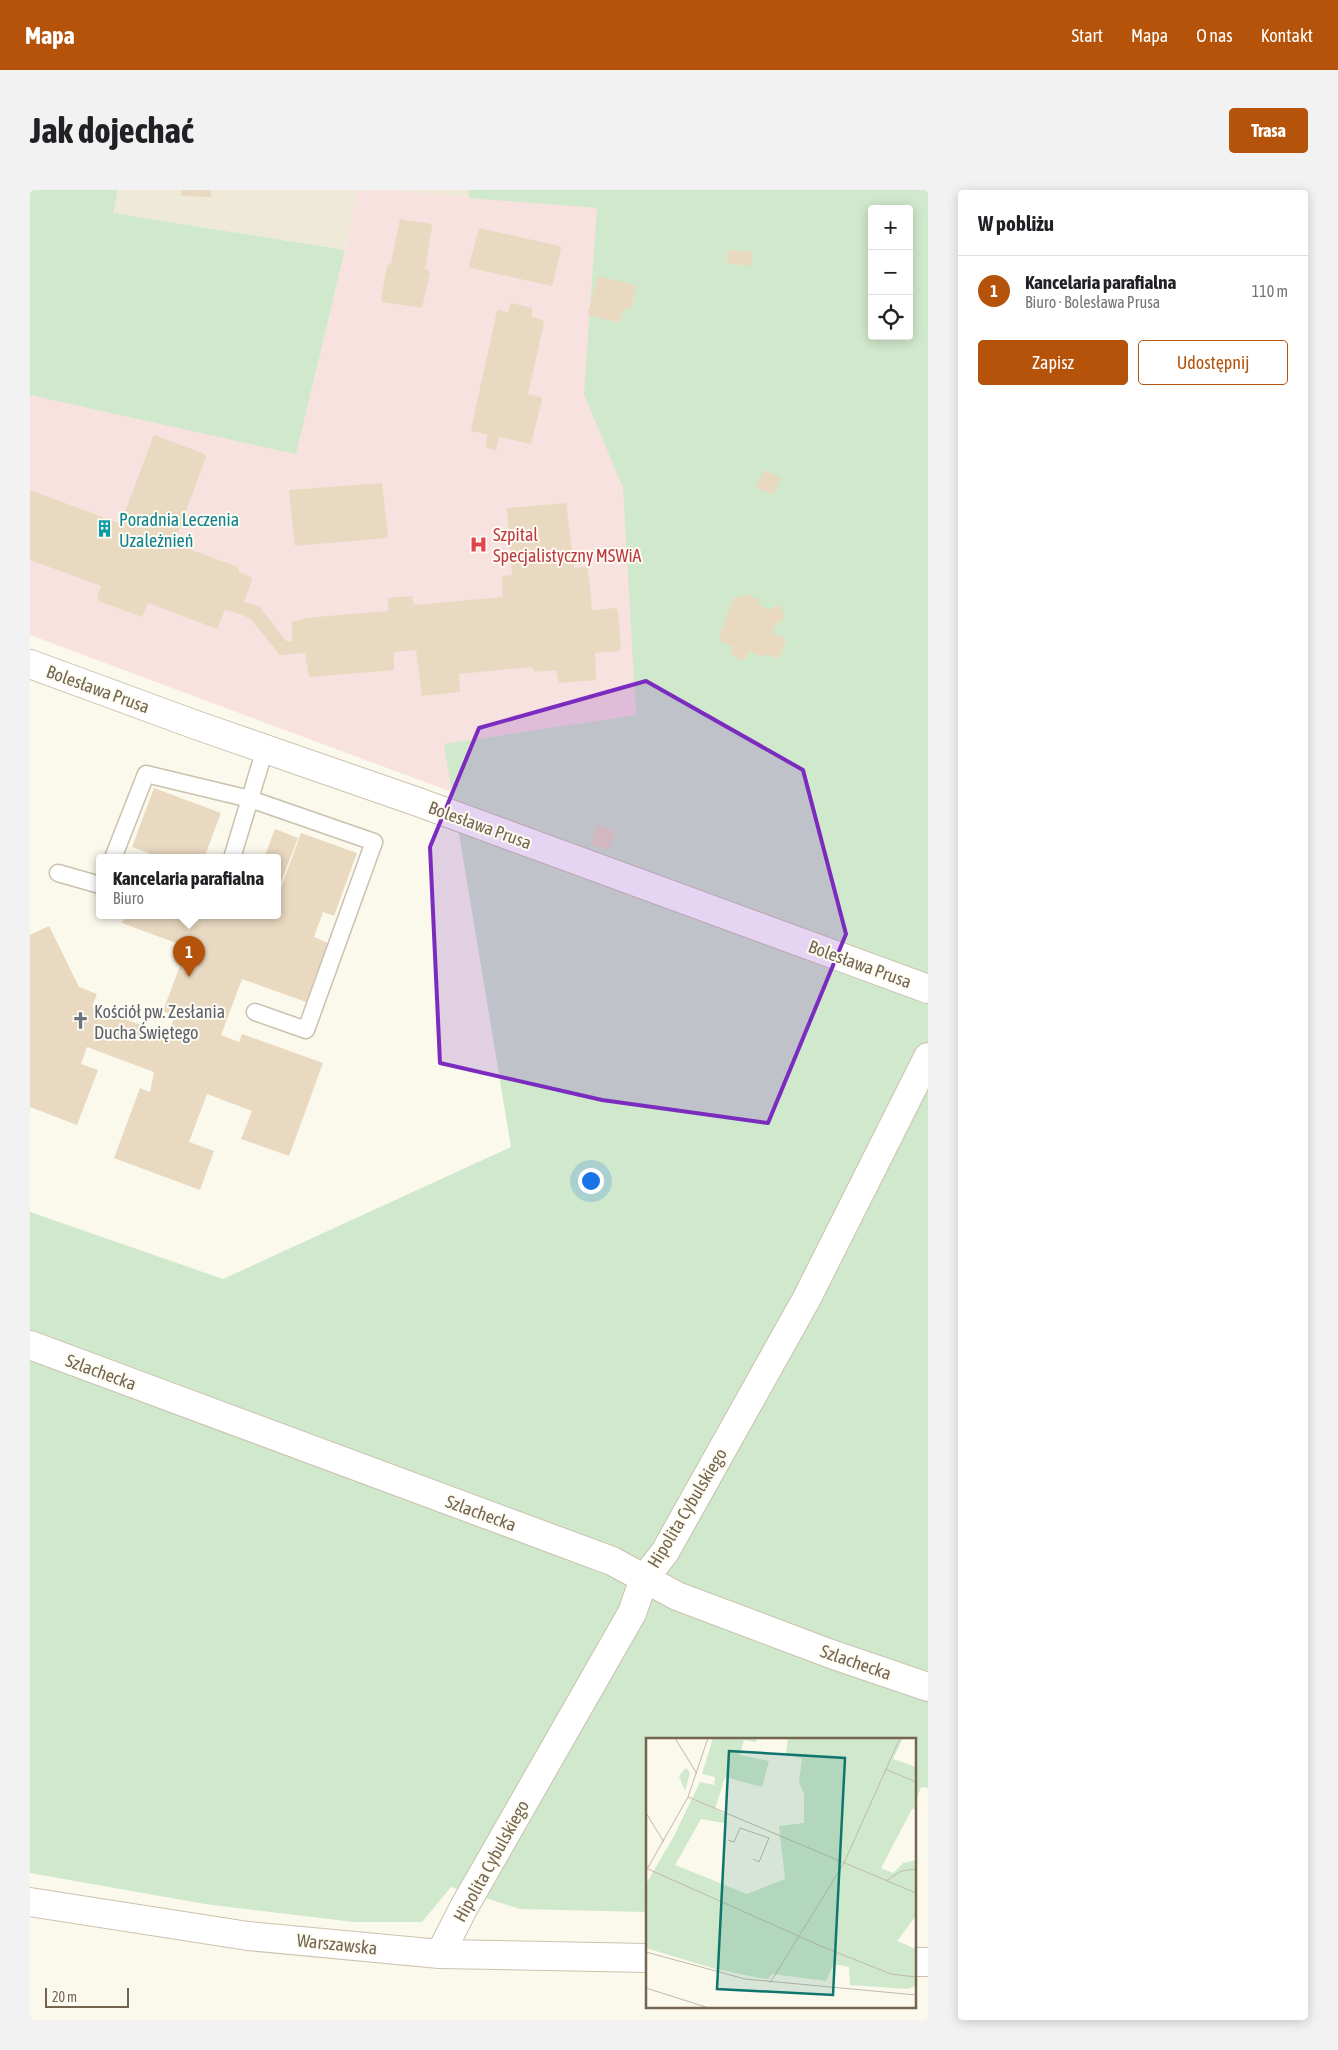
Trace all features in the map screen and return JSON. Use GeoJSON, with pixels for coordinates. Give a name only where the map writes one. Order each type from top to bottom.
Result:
{"type":"FeatureCollection","features":[{"type":"Feature","properties":{"kind":"street","name":"Bolesława Prusa"},"geometry":{"type":"LineString","coordinates":[[30,664],[418,802],[928,990]]}},
{"type":"Feature","properties":{"kind":"street","name":"Hipolita Cybulskiego"},"geometry":{"type":"LineString","coordinates":[[440,1954],[464,1907],[632,1613],[644,1579],[665,1552],[807,1298],[928,1057]]}},
{"type":"Feature","properties":{"kind":"street","name":"Szlachecka"},"geometry":{"type":"LineString","coordinates":[[30,1346],[612,1561],[686,1600],[928,1687]]}},
{"type":"Feature","properties":{"kind":"street","name":"Warszawska"},"geometry":{"type":"LineString","coordinates":[[30,1902],[248,1936],[440,1954],[646,1958]]}},
{"type":"Feature","properties":{"kind":"lane"},"geometry":{"type":"LineString","coordinates":[[233,854],[265,749]]}},
{"type":"Feature","properties":{"kind":"lane"},"geometry":{"type":"LineString","coordinates":[[115,854],[146,774],[250,799],[374,842],[306,1030],[255,1012]]}},
{"type":"Feature","properties":{"kind":"lane"},"geometry":{"type":"LineString","coordinates":[[58,873],[96,884]]}},
{"type":"Feature","properties":{"kind":"highlighted area"},"geometry":{"type":"Polygon","coordinates":[[[646,681],[803,770],[846,934],[768,1123],[602,1100],[440,1063],[430,847],[479,728],[646,681]]]}},
{"type":"Feature","properties":{"kind":"shaded area"},"geometry":{"type":"Polygon","coordinates":[[[118,190],[358,190],[345,250],[112,213],[118,190]]]}},
{"type":"Feature","properties":{"kind":"shaded area","name":"Szpital Specjalistyczny MSWiA"},"geometry":{"type":"Polygon","coordinates":[[[358,190],[386,190],[597,208],[868,334],[868,340],[909,340],[928,966],[591,844],[30,635],[30,395],[296,453],[358,190]]]}},
{"type":"Feature","properties":{"kind":"shaded area"},"geometry":{"type":"Polygon","coordinates":[[[386,190],[469,190],[469,198],[386,190]]]}},
{"type":"Feature","properties":{"kind":"green space"},"geometry":{"type":"Polygon","coordinates":[[[30,190],[118,190],[113,213],[345,250],[296,454],[30,395],[30,190]]]}},
{"type":"Feature","properties":{"kind":"green space"},"geometry":{"type":"Polygon","coordinates":[[[469,190],[928,190],[928,1788],[921,1787],[916,1800],[916,1738],[646,1738],[646,1912],[520,1909],[451,1887],[422,1922],[354,1922],[205,1904],[30,1873],[30,1212],[223,1279],[511,1147],[444,744],[636,715],[623,488],[584,394],[597,208],[469,198],[469,190]]]}},
{"type":"Feature","properties":{"kind":"building"},"geometry":{"type":"Polygon","coordinates":[[[181,190],[211,190],[211,197],[181,196],[181,190]]]}},
{"type":"Feature","properties":{"kind":"building"},"geometry":{"type":"Polygon","coordinates":[[[400,219],[431,224],[432,227],[425,269],[430,273],[422,308],[383,302],[381,299],[387,265],[391,264],[400,219]]]}},
{"type":"Feature","properties":{"kind":"building"},"geometry":{"type":"Polygon","coordinates":[[[479,228],[560,246],[561,249],[552,286],[470,268],[469,265],[479,228]]]}},
{"type":"Feature","properties":{"kind":"building"},"geometry":{"type":"Polygon","coordinates":[[[728,250],[753,252],[752,266],[727,264],[728,250]]]}},
{"type":"Feature","properties":{"kind":"building"},"geometry":{"type":"Polygon","coordinates":[[[598,276],[635,285],[631,308],[630,310],[624,308],[619,323],[589,315],[588,312],[598,276]]]}},
{"type":"Feature","properties":{"kind":"building"},"geometry":{"type":"Polygon","coordinates":[[[511,303],[532,308],[532,317],[543,320],[544,323],[528,394],[541,397],[542,400],[531,444],[499,437],[496,450],[487,448],[485,445],[488,435],[472,431],[471,429],[497,311],[508,312],[511,303]]]}},
{"type":"Feature","properties":{"kind":"building"},"geometry":{"type":"Polygon","coordinates":[[[154,435],[205,454],[206,457],[178,533],[174,532],[170,542],[238,567],[239,572],[251,577],[252,580],[244,602],[259,606],[286,641],[292,641],[292,621],[304,618],[388,611],[388,598],[412,596],[414,605],[503,597],[502,578],[503,576],[512,575],[508,508],[566,503],[574,568],[587,567],[588,569],[592,610],[616,608],[618,610],[621,649],[620,651],[595,653],[596,680],[559,683],[556,670],[534,672],[532,667],[459,674],[460,692],[422,696],[416,650],[394,652],[394,670],[309,677],[305,653],[280,655],[251,619],[240,614],[225,610],[217,629],[148,603],[142,617],[98,601],[97,597],[101,586],[30,560],[30,490],[124,525],[128,515],[125,512],[154,435]]]}},
{"type":"Feature","properties":{"kind":"building"},"geometry":{"type":"Polygon","coordinates":[[[764,470],[781,478],[773,495],[756,487],[764,470]]]}},
{"type":"Feature","properties":{"kind":"building"},"geometry":{"type":"Polygon","coordinates":[[[382,483],[387,538],[295,546],[290,490],[382,483]]]}},
{"type":"Feature","properties":{"kind":"building"},"geometry":{"type":"Polygon","coordinates":[[[745,594],[759,599],[759,605],[770,609],[780,605],[785,616],[784,619],[776,624],[772,633],[785,638],[786,641],[779,659],[765,654],[763,657],[749,651],[744,661],[732,656],[733,646],[720,641],[719,638],[734,597],[742,598],[745,594]]]}},
{"type":"Feature","properties":{"kind":"building"},"geometry":{"type":"Polygon","coordinates":[[[154,788],[221,813],[206,854],[149,854],[132,847],[154,788]]]}},
{"type":"Feature","properties":{"kind":"building"},"geometry":{"type":"Polygon","coordinates":[[[598,825],[615,831],[609,850],[591,844],[598,825]]]}},
{"type":"Feature","properties":{"kind":"building"},"geometry":{"type":"Polygon","coordinates":[[[275,829],[298,838],[281,882],[281,854],[266,854],[275,829]]]}},
{"type":"Feature","properties":{"kind":"building"},"geometry":{"type":"Polygon","coordinates":[[[301,833],[357,853],[334,916],[323,912],[314,937],[328,943],[306,1002],[242,979],[221,1035],[239,1042],[242,1034],[323,1063],[289,1156],[241,1139],[252,1111],[207,1094],[189,1142],[214,1151],[200,1190],[114,1158],[140,1088],[150,1092],[154,1072],[87,1047],[81,1064],[98,1070],[77,1125],[30,1107],[30,935],[49,926],[79,987],[97,994],[92,1007],[168,1035],[175,1016],[163,1011],[187,947],[122,923],[124,919],[281,919],[281,888],[301,833]]]}},
{"type":"Feature","properties":{"kind":"place","name":"Poradnia Leczenia Uzależnień"},"geometry":{"type":"Point","coordinates":[105,529]}},
{"type":"Feature","properties":{"kind":"place","name":"Szpital Specjalistyczny MSWiA"},"geometry":{"type":"Point","coordinates":[479,544]}},
{"type":"Feature","properties":{"kind":"place","name":"Kancelaria parafialna"},"geometry":{"type":"Point","coordinates":[189,977]}},
{"type":"Feature","properties":{"kind":"place","name":"Kościół pw. Zesłania Ducha Świętego"},"geometry":{"type":"Point","coordinates":[80,1021]}}]}
